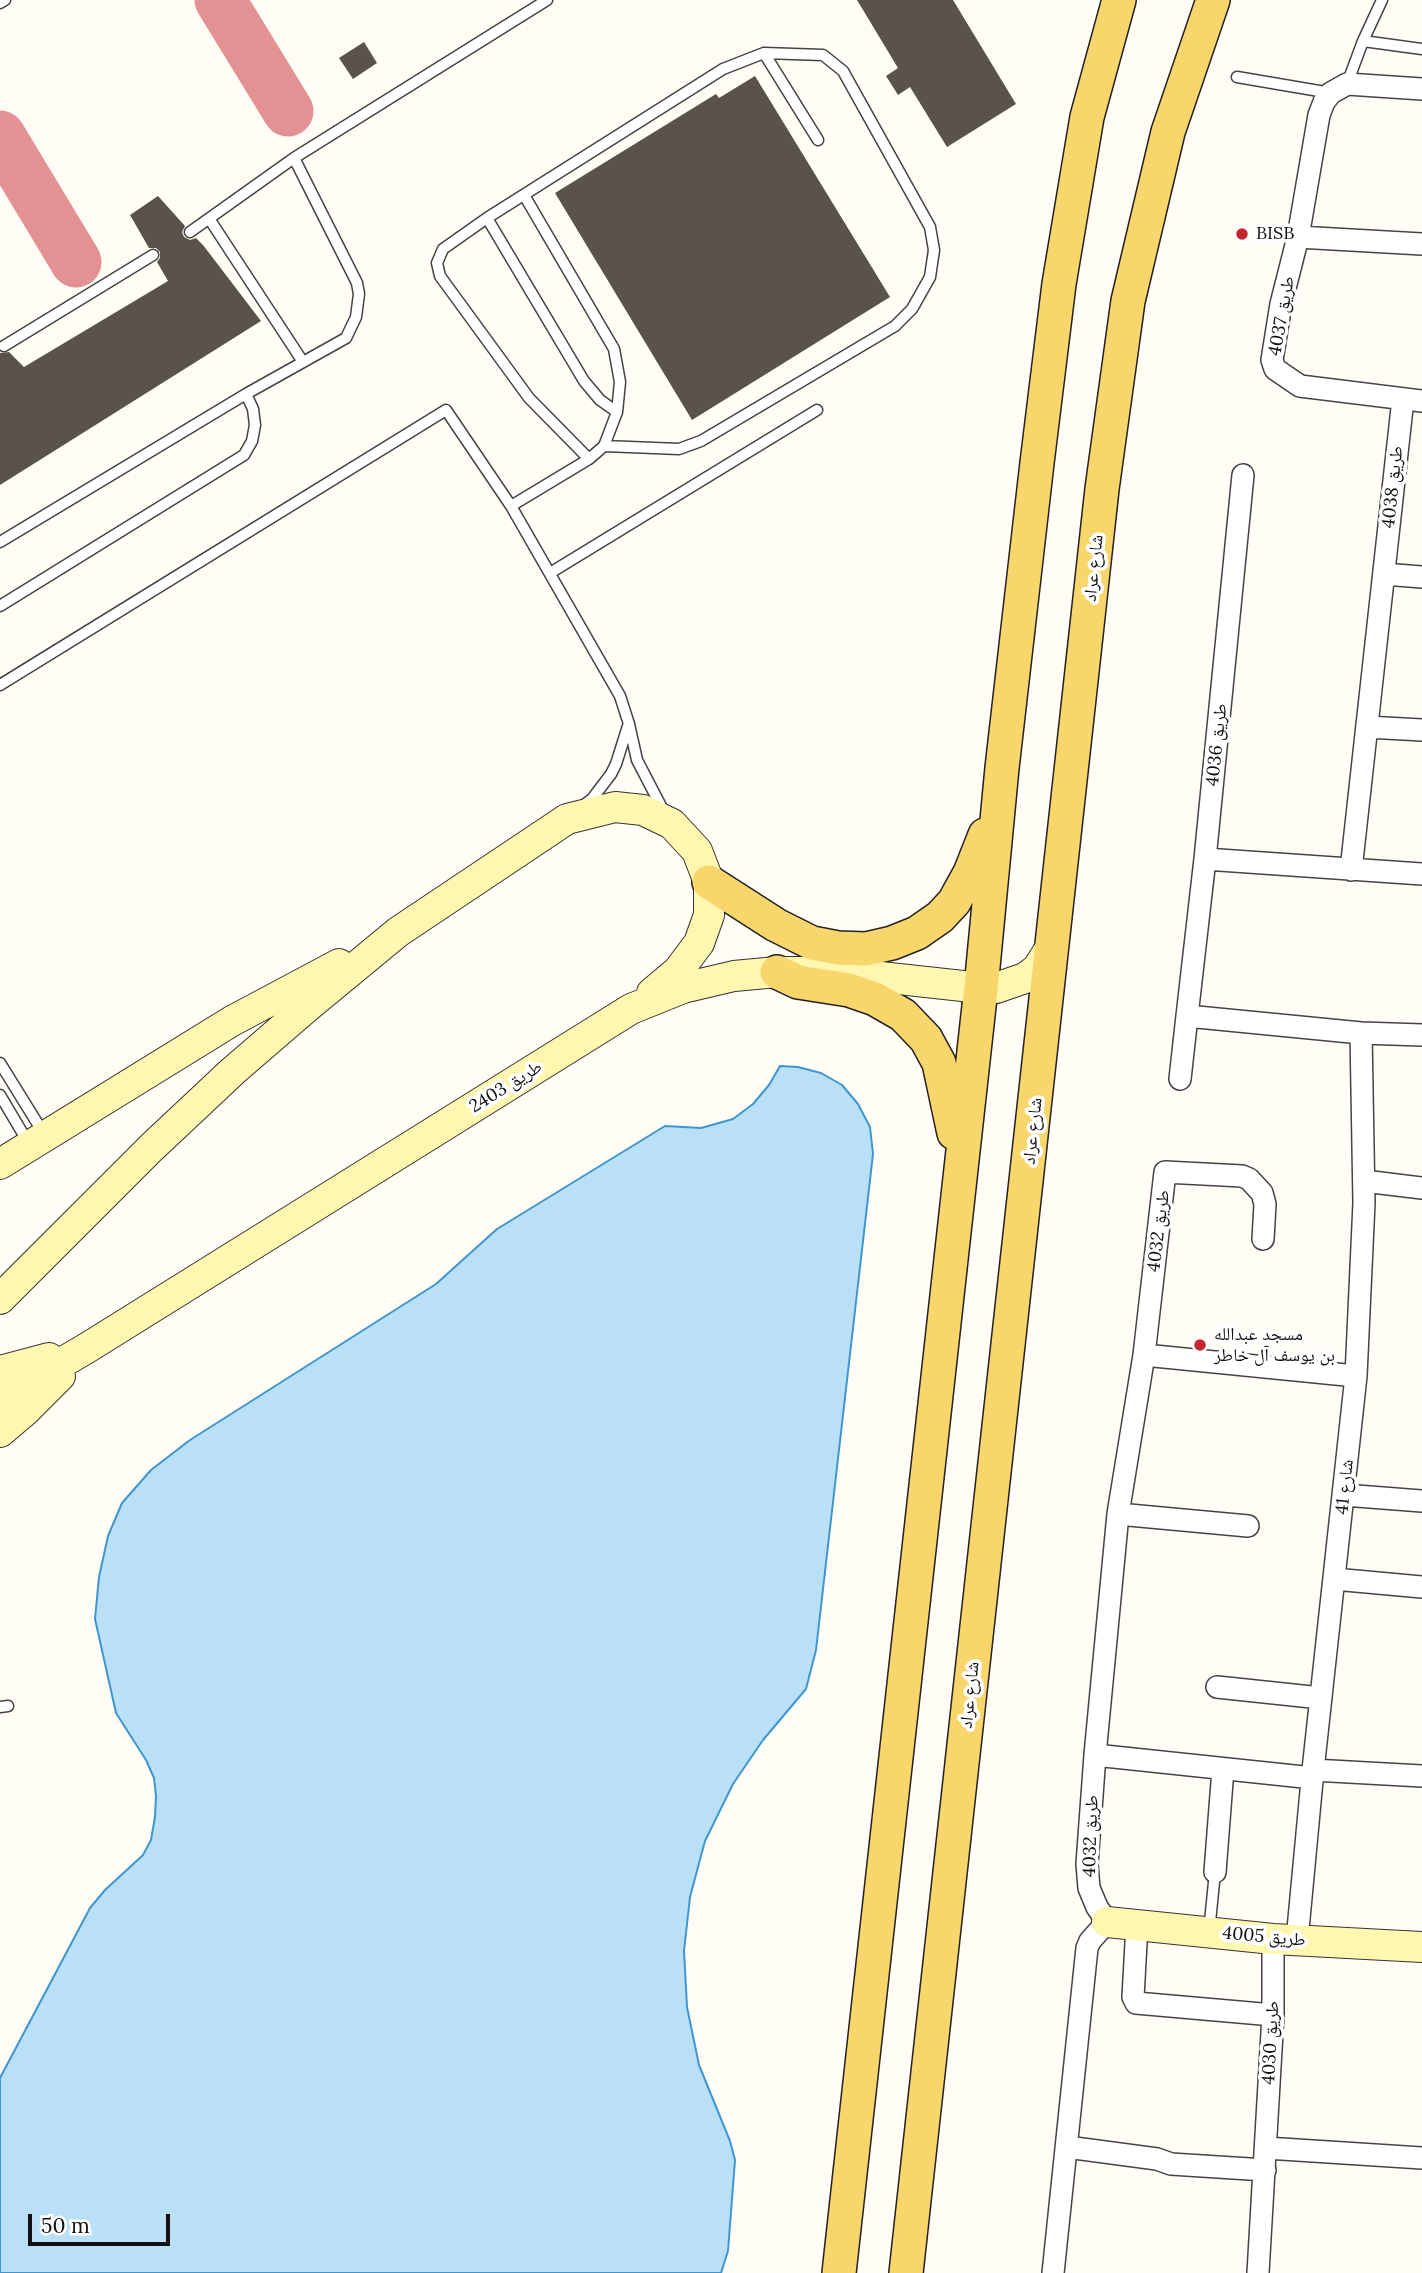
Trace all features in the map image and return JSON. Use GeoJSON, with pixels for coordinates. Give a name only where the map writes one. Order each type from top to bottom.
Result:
{"type":"FeatureCollection","features":[{"type":"Feature","properties":{"kind":"main road"},"geometry":{"type":"LineString","coordinates":[[839,2273],[981,988],[1002,768],[1059,285],[1087,117],[1119,0]]}},
{"type":"Feature","properties":{"kind":"main road","name":"شارع عراد"},"geometry":{"type":"LineString","coordinates":[[906,2273],[1102,489],[1128,301],[1168,132],[1213,0]]}},
{"type":"Feature","properties":{"kind":"main road"},"geometry":{"type":"LineString","coordinates":[[709,882],[776,925],[812,943],[866,949],[892,943],[917,933],[940,917],[954,902],[970,873],[984,838],[1002,768]]}},
{"type":"Feature","properties":{"kind":"main road"},"geometry":{"type":"LineString","coordinates":[[0,1164],[232,1021],[398,932],[567,819],[615,807],[643,810],[672,824],[697,851],[709,882],[709,915],[699,943],[678,971],[631,1009]]}},
{"type":"Feature","properties":{"kind":"main road"},"geometry":{"type":"LineString","coordinates":[[0,1299],[152,1147],[233,1071],[398,932]]}},
{"type":"Feature","properties":{"kind":"main road","name":"طريق 2403"},"geometry":{"type":"LineString","coordinates":[[0,1399],[87,1348],[631,1009],[682,988],[734,976],[777,972],[835,972],[981,988],[1004,986],[1025,978],[1037,969],[1054,944]]}},
{"type":"Feature","properties":{"kind":"main road"},"geometry":{"type":"LineString","coordinates":[[777,972],[798,982],[849,990],[875,999],[902,1015],[926,1039],[939,1063],[961,1165]]}},
{"type":"Feature","properties":{"kind":"main road"},"geometry":{"type":"LineString","coordinates":[[0,1371],[87,1348]]}},
{"type":"Feature","properties":{"kind":"main road"},"geometry":{"type":"LineString","coordinates":[[0,1432],[45,1392],[87,1348]]}},
{"type":"Feature","properties":{"kind":"main road","name":"طريق 4005"},"geometry":{"type":"LineString","coordinates":[[1107,1922],[1285,1939],[1422,1947]]}},
{"type":"Feature","properties":{"kind":"street"},"geometry":{"type":"LineString","coordinates":[[1339,88],[1422,89]]}},
{"type":"Feature","properties":{"kind":"street","name":"طريق 4037"},"geometry":{"type":"LineString","coordinates":[[1339,88],[1324,102],[1319,115],[1298,237],[1275,333],[1272,360],[1275,369],[1300,386],[1413,400]]}},
{"type":"Feature","properties":{"kind":"street"},"geometry":{"type":"LineString","coordinates":[[1298,237],[1422,244]]}},
{"type":"Feature","properties":{"kind":"street","name":"طريق 4038"},"geometry":{"type":"LineString","coordinates":[[1351,870],[1384,574],[1413,400]]}},
{"type":"Feature","properties":{"kind":"street","name":"طريق 4036"},"geometry":{"type":"LineString","coordinates":[[1180,1079],[1243,475]]}},
{"type":"Feature","properties":{"kind":"street"},"geometry":{"type":"LineString","coordinates":[[1384,574],[1422,577]]}},
{"type":"Feature","properties":{"kind":"street"},"geometry":{"type":"LineString","coordinates":[[1367,727],[1422,730]]}},
{"type":"Feature","properties":{"kind":"street"},"geometry":{"type":"LineString","coordinates":[[1205,859],[1422,874]]}},
{"type":"Feature","properties":{"kind":"street"},"geometry":{"type":"LineString","coordinates":[[1187,1016],[1361,1033],[1422,1035]]}},
{"type":"Feature","properties":{"kind":"street","name":"شارع 41"},"geometry":{"type":"LineString","coordinates":[[1285,1939],[1313,1774],[1356,1376],[1364,1181],[1361,1033]]}},
{"type":"Feature","properties":{"kind":"street","name":"طريق 4032"},"geometry":{"type":"LineString","coordinates":[[1107,1922],[1089,1888],[1087,1864],[1095,1755],[1118,1514],[1144,1355],[1165,1172],[1242,1176],[1249,1179],[1262,1193],[1265,1204],[1263,1239]]}},
{"type":"Feature","properties":{"kind":"street"},"geometry":{"type":"LineString","coordinates":[[1364,1181],[1422,1188]]}},
{"type":"Feature","properties":{"kind":"street"},"geometry":{"type":"LineString","coordinates":[[1144,1355],[1356,1376]]}},
{"type":"Feature","properties":{"kind":"street"},"geometry":{"type":"LineString","coordinates":[[1344,1495],[1422,1501]]}},
{"type":"Feature","properties":{"kind":"street"},"geometry":{"type":"LineString","coordinates":[[1118,1514],[1248,1526]]}},
{"type":"Feature","properties":{"kind":"street"},"geometry":{"type":"LineString","coordinates":[[1334,1579],[1422,1587]]}},
{"type":"Feature","properties":{"kind":"street"},"geometry":{"type":"LineString","coordinates":[[1217,1687],[1321,1698]]}},
{"type":"Feature","properties":{"kind":"street"},"geometry":{"type":"LineString","coordinates":[[1095,1755],[1223,1769],[1422,1776]]}},
{"type":"Feature","properties":{"kind":"street"},"geometry":{"type":"LineString","coordinates":[[1215,1872],[1223,1769]]}},
{"type":"Feature","properties":{"kind":"street"},"geometry":{"type":"LineString","coordinates":[[1053,2273],[1087,1948],[1107,1922]]}},
{"type":"Feature","properties":{"kind":"street"},"geometry":{"type":"LineString","coordinates":[[1137,1925],[1133,1997],[1136,2003],[1273,2015]]}},
{"type":"Feature","properties":{"kind":"street","name":"طريق 4030"},"geometry":{"type":"LineString","coordinates":[[1258,2273],[1273,2015],[1285,1939]]}},
{"type":"Feature","properties":{"kind":"street"},"geometry":{"type":"LineString","coordinates":[[1067,2147],[1157,2159],[1171,2164],[1265,2170]]}},
{"type":"Feature","properties":{"kind":"street"},"geometry":{"type":"LineString","coordinates":[[1266,2148],[1422,2158]]}},
{"type":"Feature","properties":{"kind":"lane"},"geometry":{"type":"LineString","coordinates":[[0,3],[5,0]]}},
{"type":"Feature","properties":{"kind":"lane"},"geometry":{"type":"LineString","coordinates":[[190,232],[294,158],[547,0]]}},
{"type":"Feature","properties":{"kind":"lane","name":"طريق 4037"},"geometry":{"type":"LineString","coordinates":[[1339,88],[1382,0]]}},
{"type":"Feature","properties":{"kind":"lane"},"geometry":{"type":"LineString","coordinates":[[1363,41],[1422,49]]}},
{"type":"Feature","properties":{"kind":"lane"},"geometry":{"type":"LineString","coordinates":[[764,53],[818,140]]}},
{"type":"Feature","properties":{"kind":"lane"},"geometry":{"type":"LineString","coordinates":[[589,459],[529,398],[440,276],[438,263],[443,249],[487,218],[723,69],[764,53],[823,55],[843,71],[930,227],[934,250],[930,277],[912,309],[895,326],[701,441],[679,449],[604,446]]}},
{"type":"Feature","properties":{"kind":"lane"},"geometry":{"type":"LineString","coordinates":[[1237,77],[1339,88]]}},
{"type":"Feature","properties":{"kind":"lane"},"geometry":{"type":"LineString","coordinates":[[0,542],[246,394],[346,338],[356,317],[359,294],[357,283],[294,158]]}},
{"type":"Feature","properties":{"kind":"lane"},"geometry":{"type":"LineString","coordinates":[[510,506],[589,459],[604,446],[617,412],[620,382],[614,349],[524,195]]}},
{"type":"Feature","properties":{"kind":"lane"},"geometry":{"type":"LineString","coordinates":[[487,218],[584,381],[600,400],[617,412]]}},
{"type":"Feature","properties":{"kind":"lane"},"geometry":{"type":"LineString","coordinates":[[210,220],[303,362]]}},
{"type":"Feature","properties":{"kind":"lane"},"geometry":{"type":"LineString","coordinates":[[4,346],[153,255]]}},
{"type":"Feature","properties":{"kind":"lane"},"geometry":{"type":"LineString","coordinates":[[0,606],[244,455],[252,441],[255,425],[253,409],[246,394]]}},
{"type":"Feature","properties":{"kind":"lane"},"geometry":{"type":"LineString","coordinates":[[0,685],[446,410],[510,506],[620,696],[637,760],[672,824]]}},
{"type":"Feature","properties":{"kind":"lane"},"geometry":{"type":"LineString","coordinates":[[550,573],[817,410]]}},
{"type":"Feature","properties":{"kind":"lane"},"geometry":{"type":"LineString","coordinates":[[567,819],[592,799],[611,774],[629,724]]}},
{"type":"Feature","properties":{"kind":"lane"},"geometry":{"type":"LineString","coordinates":[[0,1063],[38,1141]]}},
{"type":"Feature","properties":{"kind":"lane"},"geometry":{"type":"LineString","coordinates":[[0,1095],[38,1141]]}},
{"type":"Feature","properties":{"kind":"lane"},"geometry":{"type":"LineString","coordinates":[[1209,1932],[1215,1872]]}},
{"type":"Feature","properties":{"kind":"water"},"geometry":{"type":"Polygon","coordinates":[[[780,1066],[821,1073],[842,1085],[858,1104],[870,1127],[873,1154],[816,1650],[806,1689],[763,1740],[733,1784],[705,1841],[690,1897],[684,1951],[687,2007],[699,2065],[735,2160],[728,2251],[721,2273],[0,2273],[0,2078],[90,1908],[105,1890],[143,1855],[151,1840],[155,1817],[154,1778],[146,1760],[116,1713],[95,1619],[99,1577],[108,1536],[122,1503],[151,1470],[190,1440],[436,1284],[497,1229],[665,1126],[701,1128],[733,1119],[753,1104],[780,1066]]]}},
{"type":"Feature","properties":{"kind":"building"},"geometry":{"type":"Polygon","coordinates":[[[857,0],[953,0],[1016,104],[947,147],[910,87],[898,95],[886,76],[898,68],[857,0]]]}},
{"type":"Feature","properties":{"kind":"building"},"geometry":{"type":"Polygon","coordinates":[[[364,42],[377,63],[353,79],[339,58],[364,42]]]}},
{"type":"Feature","properties":{"kind":"building"},"geometry":{"type":"Polygon","coordinates":[[[755,76],[890,297],[692,420],[555,193],[716,94],[719,98],[755,76]]]}},
{"type":"Feature","properties":{"kind":"building"},"geometry":{"type":"Polygon","coordinates":[[[158,196],[185,226],[182,232],[184,237],[190,240],[196,238],[203,245],[261,321],[0,485],[0,353],[9,352],[24,367],[168,281],[157,262],[160,252],[156,248],[149,248],[130,215],[158,196]]]}},
{"type":"Feature","properties":{"kind":"taxiway"},"geometry":{"type":"LineString","coordinates":[[220,0],[288,111]]}},
{"type":"Feature","properties":{"kind":"taxiway"},"geometry":{"type":"LineString","coordinates":[[0,136],[76,262]]}},
{"type":"Feature","properties":{"kind":"place","name":"BISB"},"geometry":{"type":"Point","coordinates":[1242,234]}},
{"type":"Feature","properties":{"kind":"place","name":"مسجد عبدالله بن يوسف آل خاطر"},"geometry":{"type":"Point","coordinates":[1200,1345]}}]}
